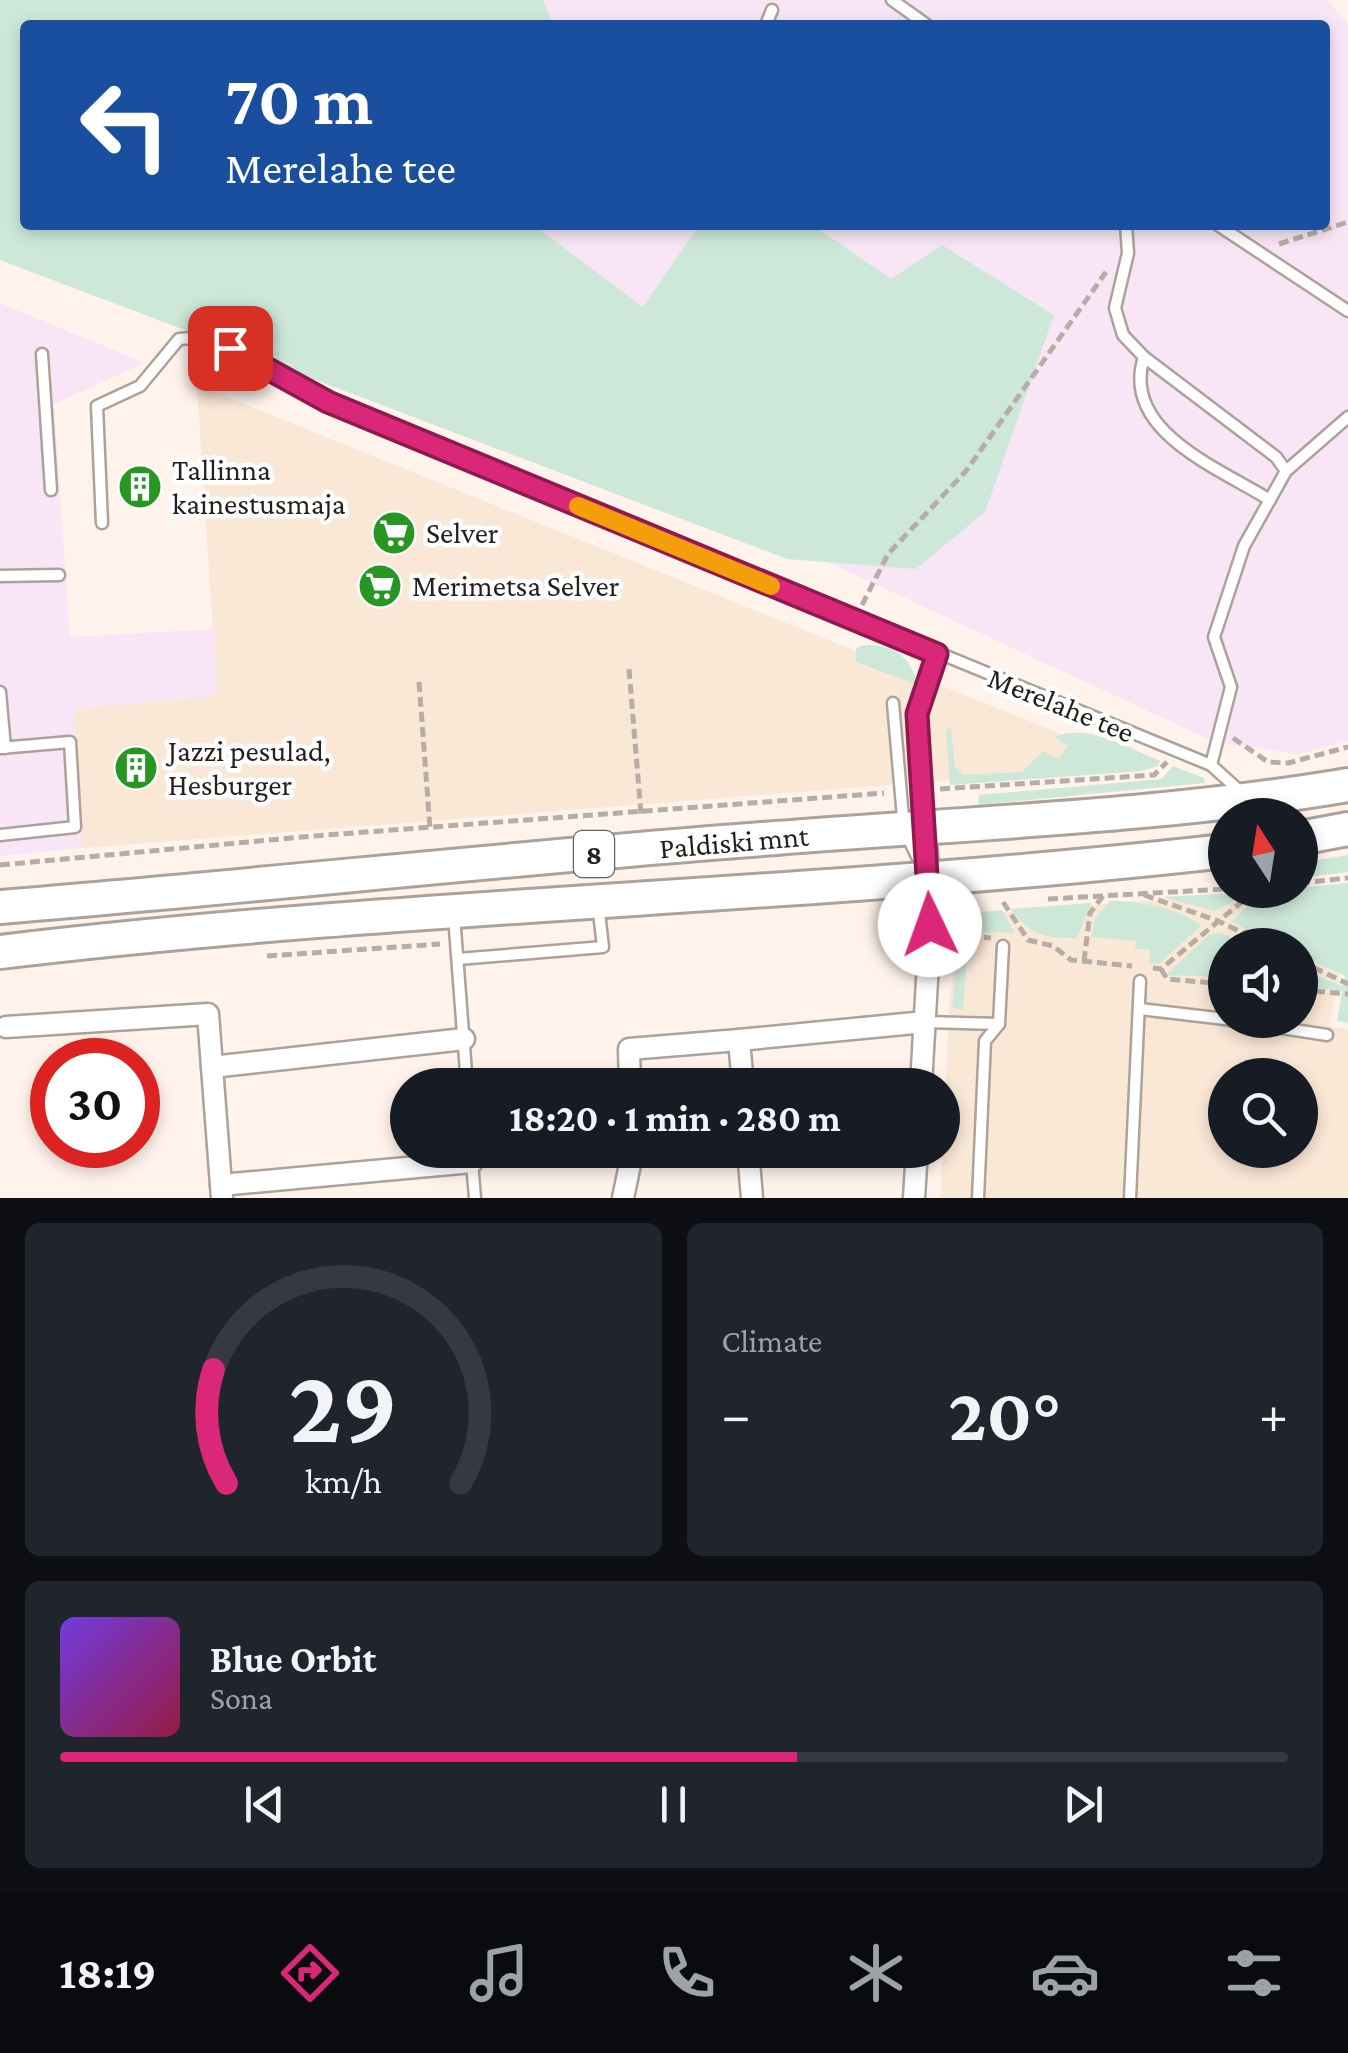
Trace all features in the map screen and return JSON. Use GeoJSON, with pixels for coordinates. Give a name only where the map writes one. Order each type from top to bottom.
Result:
{"type":"FeatureCollection","features":[{"type":"Feature","properties":{"kind":"main road","name":"Paldiski mnt"},"geometry":{"type":"LineString","coordinates":[[1268,798],[1348,784]]}},
{"type":"Feature","properties":{"kind":"main road","name":"Paldiski mnt"},"geometry":{"type":"LineString","coordinates":[[0,907],[1208,804]]}},
{"type":"Feature","properties":{"kind":"main road"},"geometry":{"type":"LineString","coordinates":[[1318,835],[1348,829]]}},
{"type":"Feature","properties":{"kind":"main road","name":"Paldiski mnt"},"geometry":{"type":"LineString","coordinates":[[0,952],[598,898],[927,878],[1208,852]]}},
{"type":"Feature","properties":{"kind":"street"},"geometry":{"type":"LineString","coordinates":[[915,828],[931,910],[922,1068]]}},
{"type":"Feature","properties":{"kind":"street"},"geometry":{"type":"LineString","coordinates":[[6,1028],[208,1014],[222,1191],[390,1167]]}},
{"type":"Feature","properties":{"kind":"street"},"geometry":{"type":"LineString","coordinates":[[630,1068],[629,1049],[925,1022]]}},
{"type":"Feature","properties":{"kind":"street"},"geometry":{"type":"LineString","coordinates":[[212,1066],[464,1040]]}},
{"type":"Feature","properties":{"kind":"street"},"geometry":{"type":"LineString","coordinates":[[739,1040],[741,1068]]}},
{"type":"Feature","properties":{"kind":"street"},"geometry":{"type":"LineString","coordinates":[[623,1198],[629,1168]]}},
{"type":"Feature","properties":{"kind":"street"},"geometry":{"type":"LineString","coordinates":[[750,1168],[752,1198]]}},
{"type":"Feature","properties":{"kind":"street"},"geometry":{"type":"LineString","coordinates":[[914,1198],[916,1168]]}},
{"type":"Feature","properties":{"kind":"lane"},"geometry":{"type":"LineString","coordinates":[[892,0],[920,20]]}},
{"type":"Feature","properties":{"kind":"lane"},"geometry":{"type":"LineString","coordinates":[[768,20],[772,10]]}},
{"type":"Feature","properties":{"kind":"lane"},"geometry":{"type":"LineString","coordinates":[[1126,230],[1128,252],[1115,308],[1123,335],[1144,357],[1276,457],[1286,472]]}},
{"type":"Feature","properties":{"kind":"lane"},"geometry":{"type":"LineString","coordinates":[[1226,230],[1348,312]]}},
{"type":"Feature","properties":{"kind":"lane","name":"Merelahe tee"},"geometry":{"type":"LineString","coordinates":[[102,523],[97,406],[140,386],[179,338],[207,337],[328,402],[1212,765],[1248,798]]}},
{"type":"Feature","properties":{"kind":"lane"},"geometry":{"type":"LineString","coordinates":[[42,354],[51,490]]}},
{"type":"Feature","properties":{"kind":"lane"},"geometry":{"type":"LineString","coordinates":[[1144,357],[1140,396],[1160,430],[1270,500]]}},
{"type":"Feature","properties":{"kind":"lane"},"geometry":{"type":"LineString","coordinates":[[1212,765],[1232,687],[1214,637],[1244,546],[1286,472],[1348,417]]}},
{"type":"Feature","properties":{"kind":"lane"},"geometry":{"type":"LineString","coordinates":[[0,576],[59,575]]}},
{"type":"Feature","properties":{"kind":"lane"},"geometry":{"type":"LineString","coordinates":[[915,828],[917,714],[937,654]]}},
{"type":"Feature","properties":{"kind":"lane"},"geometry":{"type":"LineString","coordinates":[[0,692],[3,748],[70,742],[75,827],[0,836]]}},
{"type":"Feature","properties":{"kind":"lane"},"geometry":{"type":"LineString","coordinates":[[893,702],[915,828]]}},
{"type":"Feature","properties":{"kind":"lane"},"geometry":{"type":"LineString","coordinates":[[458,959],[603,947],[598,898]]}},
{"type":"Feature","properties":{"kind":"lane"},"geometry":{"type":"LineString","coordinates":[[454,910],[466,1068]]}},
{"type":"Feature","properties":{"kind":"lane"},"geometry":{"type":"LineString","coordinates":[[978,1198],[985,1041],[999,1024],[1003,946]]}},
{"type":"Feature","properties":{"kind":"lane"},"geometry":{"type":"LineString","coordinates":[[1130,1198],[1140,980]]}},
{"type":"Feature","properties":{"kind":"lane"},"geometry":{"type":"LineString","coordinates":[[1140,1009],[1208,1018]]}},
{"type":"Feature","properties":{"kind":"lane"},"geometry":{"type":"LineString","coordinates":[[925,1022],[999,1024]]}},
{"type":"Feature","properties":{"kind":"lane"},"geometry":{"type":"LineString","coordinates":[[1318,1034],[1327,1035]]}},
{"type":"Feature","properties":{"kind":"lane"},"geometry":{"type":"LineString","coordinates":[[472,1168],[475,1198]]}},
{"type":"Feature","properties":{"kind":"path"},"geometry":{"type":"LineString","coordinates":[[856,622],[888,554],[966,472],[1110,266],[1125,230]]}},
{"type":"Feature","properties":{"kind":"path"},"geometry":{"type":"LineString","coordinates":[[1257,251],[1323,230]]}},
{"type":"Feature","properties":{"kind":"path"},"geometry":{"type":"LineString","coordinates":[[629,669],[641,814]]}},
{"type":"Feature","properties":{"kind":"path"},"geometry":{"type":"LineString","coordinates":[[418,682],[430,828]]}},
{"type":"Feature","properties":{"kind":"path"},"geometry":{"type":"LineString","coordinates":[[1234,738],[1253,755],[1288,763],[1348,747]]}},
{"type":"Feature","properties":{"kind":"path"},"geometry":{"type":"LineString","coordinates":[[949,788],[1154,774],[1167,763]]}},
{"type":"Feature","properties":{"kind":"path"},"geometry":{"type":"LineString","coordinates":[[0,865],[888,793]]}},
{"type":"Feature","properties":{"kind":"path"},"geometry":{"type":"LineString","coordinates":[[1318,881],[1348,878]]}},
{"type":"Feature","properties":{"kind":"path"},"geometry":{"type":"LineString","coordinates":[[1043,900],[1208,890]]}},
{"type":"Feature","properties":{"kind":"path"},"geometry":{"type":"LineString","coordinates":[[1141,894],[1233,928]]}},
{"type":"Feature","properties":{"kind":"path"},"geometry":{"type":"LineString","coordinates":[[1084,961],[1090,913],[1103,896]]}},
{"type":"Feature","properties":{"kind":"path"},"geometry":{"type":"LineString","coordinates":[[985,903],[1023,901]]}},
{"type":"Feature","properties":{"kind":"path"},"geometry":{"type":"LineString","coordinates":[[1003,902],[1028,940],[1084,961],[1161,970],[1234,908]]}},
{"type":"Feature","properties":{"kind":"path"},"geometry":{"type":"LineString","coordinates":[[1318,969],[1348,984]]}},
{"type":"Feature","properties":{"kind":"path"},"geometry":{"type":"LineString","coordinates":[[1161,970],[1167,979],[1208,983]]}},
{"type":"Feature","properties":{"kind":"path"},"geometry":{"type":"LineString","coordinates":[[1318,992],[1348,994]]}},
{"type":"Feature","properties":{"kind":"shaded area"},"geometry":{"type":"Polygon","coordinates":[[[0,0],[1327,0],[1348,24],[1348,741],[1298,754],[1215,742],[700,503],[0,223],[0,0]]]}},
{"type":"Feature","properties":{"kind":"shaded area"},"geometry":{"type":"Polygon","coordinates":[[[0,303],[145,363],[54,404],[70,637],[214,629],[217,696],[74,709],[83,848],[0,856],[0,303]]]}},
{"type":"Feature","properties":{"kind":"shaded area"},"geometry":{"type":"Polygon","coordinates":[[[197,385],[1096,748],[1094,769],[83,848],[74,709],[217,696],[197,385]]]}},
{"type":"Feature","properties":{"kind":"shaded area"},"geometry":{"type":"Polygon","coordinates":[[[1208,896],[1208,908],[1318,908],[1348,938],[1329,1026],[1348,1030],[1348,1198],[940,1198],[941,1168],[960,1168],[960,1068],[946,1068],[950,992],[961,916],[1208,896]]]}},
{"type":"Feature","properties":{"kind":"green space"},"geometry":{"type":"Polygon","coordinates":[[[0,0],[543,0],[551,20],[20,20],[20,230],[541,230],[643,307],[696,230],[820,230],[891,279],[942,245],[1054,315],[985,512],[916,569],[787,559],[0,260],[0,0]]]}},
{"type":"Feature","properties":{"kind":"green space"},"geometry":{"type":"Polygon","coordinates":[[[884,647],[899,654],[910,666],[918,685],[856,662],[856,648],[884,647]]]}},
{"type":"Feature","properties":{"kind":"green space"},"geometry":{"type":"Polygon","coordinates":[[[951,728],[955,767],[963,775],[1022,772],[1043,751],[1059,759],[1067,746],[1054,737],[1067,733],[1108,739],[1160,761],[1158,766],[1142,771],[950,785],[946,730],[951,728]]]}},
{"type":"Feature","properties":{"kind":"green space"},"geometry":{"type":"Polygon","coordinates":[[[1173,766],[1204,778],[1205,783],[978,805],[979,795],[1162,779],[1173,766]]]}},
{"type":"Feature","properties":{"kind":"green space"},"geometry":{"type":"Polygon","coordinates":[[[1348,855],[1348,872],[1318,876],[1318,860],[1348,855]]]}},
{"type":"Feature","properties":{"kind":"green space"},"geometry":{"type":"Polygon","coordinates":[[[1348,883],[1348,1023],[1337,1021],[1342,991],[1318,988],[1318,976],[1343,986],[1345,976],[1318,963],[1318,928],[1244,928],[1231,922],[1245,908],[1318,908],[1318,886],[1348,883]]]}},
{"type":"Feature","properties":{"kind":"green space"},"geometry":{"type":"Polygon","coordinates":[[[1208,894],[1208,908],[1221,908],[1215,911],[1162,897],[1208,894]]]}},
{"type":"Feature","properties":{"kind":"green space"},"geometry":{"type":"Polygon","coordinates":[[[1110,901],[1158,906],[1183,914],[1201,926],[1159,964],[1149,963],[1150,949],[1135,949],[1136,941],[1091,937],[1095,919],[1110,901]]]}},
{"type":"Feature","properties":{"kind":"green space"},"geometry":{"type":"Polygon","coordinates":[[[1092,903],[1077,938],[1039,933],[1010,909],[1092,903]]]}},
{"type":"Feature","properties":{"kind":"green space"},"geometry":{"type":"Polygon","coordinates":[[[1002,910],[1015,933],[959,931],[968,913],[1002,910]]]}},
{"type":"Feature","properties":{"kind":"green space"},"geometry":{"type":"Polygon","coordinates":[[[1208,936],[1208,976],[1166,975],[1208,936]]]}},
{"type":"Feature","properties":{"kind":"green space"},"geometry":{"type":"Polygon","coordinates":[[[959,940],[968,941],[963,1010],[952,1007],[959,940]]]}},
{"type":"Feature","properties":{"kind":"slow traffic"},"geometry":{"type":"LineString","coordinates":[[578,506],[771,586]]}},
{"type":"Feature","properties":{"kind":"place","name":"Tallinna kainestusmaja"},"geometry":{"type":"Point","coordinates":[140,487]}},
{"type":"Feature","properties":{"kind":"place","name":"Selver"},"geometry":{"type":"Point","coordinates":[394,533]}},
{"type":"Feature","properties":{"kind":"place","name":"Merimetsa Selver"},"geometry":{"type":"Point","coordinates":[380,586]}},
{"type":"Feature","properties":{"kind":"place","name":"Jazzi pesulad, Hesburger"},"geometry":{"type":"Point","coordinates":[136,768]}},
{"type":"Feature","properties":{"kind":"route"},"geometry":{"type":"LineString","coordinates":[[230,348],[328,402],[937,654],[917,714],[930,925]]}}]}
